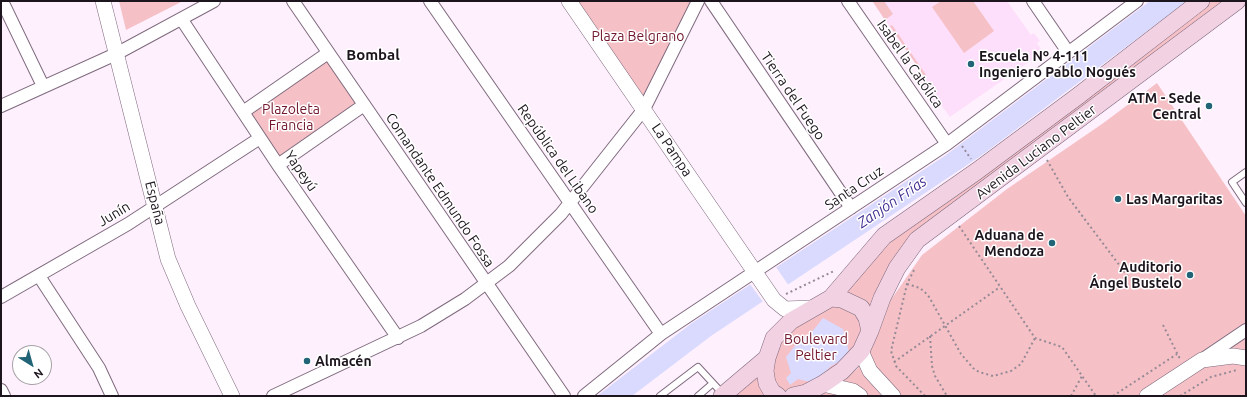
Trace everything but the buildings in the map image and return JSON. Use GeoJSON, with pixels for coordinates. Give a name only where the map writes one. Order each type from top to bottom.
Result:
{"type":"FeatureCollection","features":[{"type":"Feature","properties":{"kind":"main road","name":"Avenida Luciano Peltier"},"geometry":{"type":"LineString","coordinates":[[831,298],[884,236],[1040,124],[1201,1]]}},
{"type":"Feature","properties":{"kind":"main road","name":"Avenida Luciano Peltier"},"geometry":{"type":"LineString","coordinates":[[800,395],[823,384],[842,371],[861,351],[882,298],[897,268],[917,240],[1237,1]]}},
{"type":"Feature","properties":{"kind":"main road"},"geometry":{"type":"LineString","coordinates":[[778,396],[772,392],[767,383],[765,371],[767,358],[774,338],[791,321],[811,308],[831,298],[851,302],[860,308],[867,318],[870,331]]}},
{"type":"Feature","properties":{"kind":"main road"},"geometry":{"type":"LineString","coordinates":[[719,391],[767,358]]}},
{"type":"Feature","properties":{"kind":"street"},"geometry":{"type":"LineString","coordinates":[[2,1],[43,86]]}},
{"type":"Feature","properties":{"kind":"street","name":"España"},"geometry":{"type":"LineString","coordinates":[[103,1],[156,206],[168,259],[232,396]]}},
{"type":"Feature","properties":{"kind":"street"},"geometry":{"type":"LineString","coordinates":[[1,106],[116,54],[182,20],[214,1]]}},
{"type":"Feature","properties":{"kind":"street","name":"Comandante Edmundo Fossa"},"geometry":{"type":"LineString","coordinates":[[293,1],[486,285],[564,396]]}},
{"type":"Feature","properties":{"kind":"street","name":"República del Libano"},"geometry":{"type":"LineString","coordinates":[[430,1],[661,334]]}},
{"type":"Feature","properties":{"kind":"street","name":"La Pampa"},"geometry":{"type":"LineString","coordinates":[[569,1],[773,299],[778,312],[779,322],[774,338]]}},
{"type":"Feature","properties":{"kind":"street"},"geometry":{"type":"LineString","coordinates":[[273,396],[398,338],[443,313],[486,285],[540,236],[570,202],[644,109],[698,1]]}},
{"type":"Feature","properties":{"kind":"street","name":"Tierra del Fuego"},"geometry":{"type":"LineString","coordinates":[[711,1],[851,208]]}},
{"type":"Feature","properties":{"kind":"street","name":"Isabel la Católica"},"geometry":{"type":"LineString","coordinates":[[848,1],[947,144]]}},
{"type":"Feature","properties":{"kind":"street"},"geometry":{"type":"LineString","coordinates":[[1033,1],[1068,52]]}},
{"type":"Feature","properties":{"kind":"street","name":"Santa Cruz"},"geometry":{"type":"LineString","coordinates":[[584,396],[661,334],[757,275],[851,208],[947,144],[1137,1]]}},
{"type":"Feature","properties":{"kind":"street","name":"Yapeyú"},"geometry":{"type":"LineString","coordinates":[[182,20],[278,165],[398,338]]}},
{"type":"Feature","properties":{"kind":"street"},"geometry":{"type":"LineString","coordinates":[[243,112],[328,53]]}},
{"type":"Feature","properties":{"kind":"street"},"geometry":{"type":"LineString","coordinates":[[278,165],[364,105]]}},
{"type":"Feature","properties":{"kind":"street","name":"Junín"},"geometry":{"type":"LineString","coordinates":[[1,297],[156,206],[260,138]]}},
{"type":"Feature","properties":{"kind":"street"},"geometry":{"type":"LineString","coordinates":[[39,276],[99,368],[112,396]]}},
{"type":"Feature","properties":{"kind":"street","name":"La Pampa"},"geometry":{"type":"LineString","coordinates":[[773,299],[785,309],[811,308]]}},
{"type":"Feature","properties":{"kind":"street"},"geometry":{"type":"LineString","coordinates":[[1147,396],[1246,330]]}},
{"type":"Feature","properties":{"kind":"street"},"geometry":{"type":"LineString","coordinates":[[861,351],[870,371],[893,396]]}},
{"type":"Feature","properties":{"kind":"street"},"geometry":{"type":"LineString","coordinates":[[1202,360],[1233,356],[1244,365]]}},
{"type":"Feature","properties":{"kind":"street"},"geometry":{"type":"LineString","coordinates":[[823,384],[853,391],[860,396]]}},
{"type":"Feature","properties":{"kind":"street"},"geometry":{"type":"LineString","coordinates":[[1,390],[4,396]]}},
{"type":"Feature","properties":{"kind":"lane"},"geometry":{"type":"LineString","coordinates":[[1246,172],[1232,182],[1246,203]]}},
{"type":"Feature","properties":{"kind":"lane"},"geometry":{"type":"LineString","coordinates":[[660,396],[698,367],[719,391],[698,396]]}},
{"type":"Feature","properties":{"kind":"path"},"geometry":{"type":"LineString","coordinates":[[960,145],[972,162]]}},
{"type":"Feature","properties":{"kind":"path"},"geometry":{"type":"LineString","coordinates":[[1047,160],[1068,197],[1129,278]]}},
{"type":"Feature","properties":{"kind":"path"},"geometry":{"type":"LineString","coordinates":[[953,231],[959,226],[1035,338],[1062,347],[1096,396]]}},
{"type":"Feature","properties":{"kind":"path"},"geometry":{"type":"LineString","coordinates":[[917,266],[907,284],[890,351],[894,362],[925,396]]}},
{"type":"Feature","properties":{"kind":"path"},"geometry":{"type":"LineString","coordinates":[[907,284],[920,288],[928,295],[961,354],[973,368],[979,372],[993,376],[1006,374],[1016,368],[1025,358],[1035,338]]}},
{"type":"Feature","properties":{"kind":"path"},"geometry":{"type":"LineString","coordinates":[[894,362],[1000,287]]}},
{"type":"Feature","properties":{"kind":"path"},"geometry":{"type":"LineString","coordinates":[[1163,325],[1177,354],[1187,370]]}},
{"type":"Feature","properties":{"kind":"path"},"geometry":{"type":"LineString","coordinates":[[930,336],[932,366],[935,376],[947,396]]}},
{"type":"Feature","properties":{"kind":"path"},"geometry":{"type":"LineString","coordinates":[[1113,396],[1177,354]]}},
{"type":"Feature","properties":{"kind":"path"},"geometry":{"type":"LineString","coordinates":[[1180,396],[1211,377],[1237,370],[1244,365]]}},
{"type":"Feature","properties":{"kind":"path"},"geometry":{"type":"LineString","coordinates":[[1071,396],[1082,376]]}},
{"type":"Feature","properties":{"kind":"shaded area","name":"Escuela Nº 4-111 Ingeniero Pablo Nogués"},"geometry":{"type":"Polygon","coordinates":[[[872,1],[1007,1],[1031,35],[1034,33],[1040,41],[1037,43],[1043,52],[950,117],[938,101],[934,103],[918,81],[924,76],[872,1]]]}},
{"type":"Feature","properties":{"kind":"green space"},"geometry":{"type":"Polygon","coordinates":[[[119,1],[183,1],[126,30],[119,1]]]}},
{"type":"Feature","properties":{"kind":"green space","name":"Plaza Belgrano"},"geometry":{"type":"Polygon","coordinates":[[[572,1],[694,1],[643,104],[572,1]]]}},
{"type":"Feature","properties":{"kind":"green space"},"geometry":{"type":"Polygon","coordinates":[[[884,1],[893,14],[885,20],[873,2],[884,1]]]}},
{"type":"Feature","properties":{"kind":"green space"},"geometry":{"type":"Polygon","coordinates":[[[941,1],[973,1],[994,31],[964,53],[932,7],[941,1]]]}},
{"type":"Feature","properties":{"kind":"green space","name":"Boulevard Peltier"},"geometry":{"type":"Polygon","coordinates":[[[1207,1],[1232,1],[915,238],[859,349],[792,396],[731,396],[775,339],[831,299],[899,234],[1207,1]]]}},
{"type":"Feature","properties":{"kind":"green space"},"geometry":{"type":"Polygon","coordinates":[[[892,25],[926,75],[924,76],[890,26],[892,25]]]}},
{"type":"Feature","properties":{"kind":"green space","name":"Plazoleta Francia"},"geometry":{"type":"Polygon","coordinates":[[[328,53],[364,105],[278,165],[243,112],[328,53]]]}},
{"type":"Feature","properties":{"kind":"green space"},"geometry":{"type":"Polygon","coordinates":[[[1157,83],[1246,216],[1246,396],[808,396],[843,380],[857,369],[870,352],[873,338],[888,304],[922,255],[1007,189],[1102,124],[1157,83]]]}},
{"type":"Feature","properties":{"kind":"water","name":"Zanjón Frías"},"geometry":{"type":"Polygon","coordinates":[[[1150,1],[1187,1],[982,155],[711,336],[632,396],[597,396],[692,323],[946,155],[1150,1]]]}},
{"type":"Feature","properties":{"kind":"water"},"geometry":{"type":"Polygon","coordinates":[[[823,318],[843,329],[850,356],[831,366],[814,383],[798,379],[790,385],[786,378],[791,373],[786,357],[798,342],[811,333],[823,318]]]}},
{"type":"Feature","properties":{"kind":"pier"},"geometry":{"type":"Polygon","coordinates":[[[776,267],[789,286],[763,302],[750,284],[776,267]]]}},
{"type":"Feature","properties":{"kind":"place","name":"Escuela Nº 4-111 Ingeniero Pablo Nogués"},"geometry":{"type":"Point","coordinates":[971,64]}},
{"type":"Feature","properties":{"kind":"place","name":"ATM - Sede Central"},"geometry":{"type":"Point","coordinates":[1209,106]}},
{"type":"Feature","properties":{"kind":"place","name":"Las Margaritas"},"geometry":{"type":"Point","coordinates":[1118,199]}},
{"type":"Feature","properties":{"kind":"place","name":"Aduana de Mendoza"},"geometry":{"type":"Point","coordinates":[1052,243]}},
{"type":"Feature","properties":{"kind":"place","name":"Auditorio Ángel Bustelo"},"geometry":{"type":"Point","coordinates":[1190,275]}},
{"type":"Feature","properties":{"kind":"place","name":"Almacén"},"geometry":{"type":"Point","coordinates":[307,361]}},
{"type":"Feature","properties":{"kind":"district","name":"Bombal"},"geometry":{"type":"Point","coordinates":[373,55]}}]}
